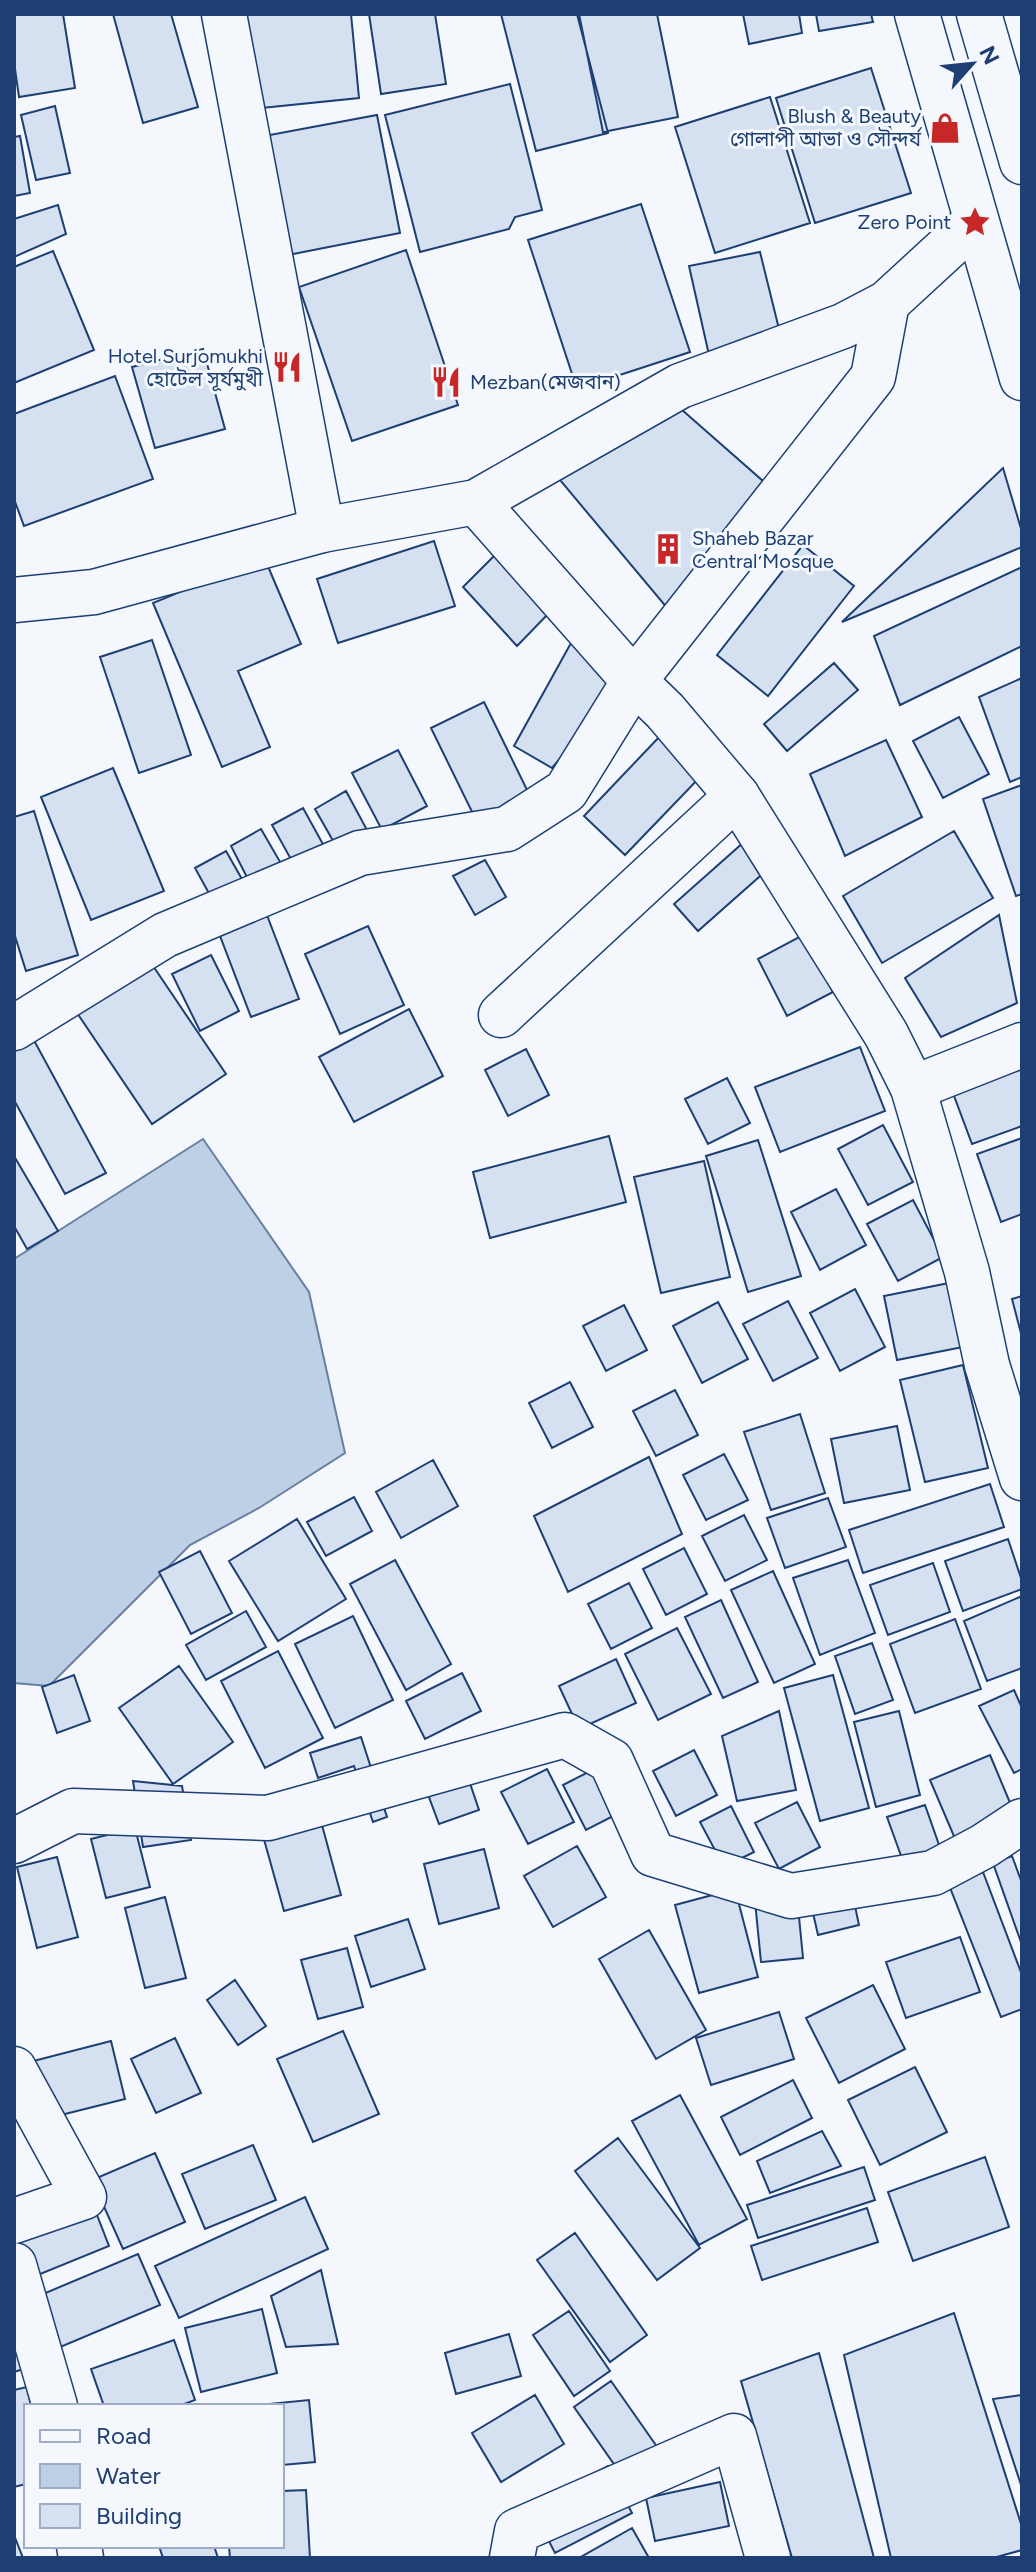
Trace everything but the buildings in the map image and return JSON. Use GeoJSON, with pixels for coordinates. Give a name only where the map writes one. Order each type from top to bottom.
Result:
{"type":"FeatureCollection","features":[{"type":"Feature","properties":{"kind":"main road"},"geometry":{"type":"LineString","coordinates":[[224,14],[322,530]]}},
{"type":"Feature","properties":{"kind":"main road"},"geometry":{"type":"LineString","coordinates":[[917,14],[1022,378]]}},
{"type":"Feature","properties":{"kind":"main road"},"geometry":{"type":"LineString","coordinates":[[979,14],[1022,162]]}},
{"type":"Feature","properties":{"kind":"main road"},"geometry":{"type":"LineString","coordinates":[[14,600],[94,592],[322,530],[476,502],[680,386],[843,326],[887,303],[975,222]]}},
{"type":"Feature","properties":{"kind":"main road"},"geometry":{"type":"LineString","coordinates":[[14,1028],[165,935],[360,853],[507,829],[566,791],[634,681],[873,377],[887,303]]}},
{"type":"Feature","properties":{"kind":"main road"},"geometry":{"type":"LineString","coordinates":[[476,502],[634,681],[665,711],[737,796],[886,1034],[913,1088],[967,1272],[987,1365],[1022,1478]]}},
{"type":"Feature","properties":{"kind":"main road"},"geometry":{"type":"LineString","coordinates":[[501,1015],[737,796]]}},
{"type":"Feature","properties":{"kind":"main road"},"geometry":{"type":"LineString","coordinates":[[913,1088],[1022,1045]]}},
{"type":"Feature","properties":{"kind":"main road"},"geometry":{"type":"LineString","coordinates":[[14,1841],[73,1811],[268,1818],[565,1735],[611,1761],[653,1854],[791,1896],[933,1873],[984,1846],[1022,1821]]}},
{"type":"Feature","properties":{"kind":"main road"},"geometry":{"type":"LineString","coordinates":[[14,2069],[84,2197]]}},
{"type":"Feature","properties":{"kind":"main road"},"geometry":{"type":"LineString","coordinates":[[14,2221],[84,2197]]}},
{"type":"Feature","properties":{"kind":"main road"},"geometry":{"type":"LineString","coordinates":[[14,2252],[84,2197]]}},
{"type":"Feature","properties":{"kind":"main road"},"geometry":{"type":"LineString","coordinates":[[14,2265],[54,2404]]}},
{"type":"Feature","properties":{"kind":"main road"},"geometry":{"type":"LineString","coordinates":[[512,2558],[517,2531],[734,2436],[768,2558]]}},
{"type":"Feature","properties":{"kind":"water"},"geometry":{"type":"Polygon","coordinates":[[[203,1139],[309,1292],[345,1453],[259,1508],[190,1545],[49,1686],[14,1683],[14,1259],[203,1139]]]}},
{"type":"Feature","properties":{"kind":"place","name":"Blush & Beauty গোলাপী আভা ও সৌন্দর্য"},"geometry":{"type":"Point","coordinates":[945,128]}},
{"type":"Feature","properties":{"kind":"place","name":"Zero Point"},"geometry":{"type":"Point","coordinates":[975,222]}},
{"type":"Feature","properties":{"kind":"place","name":"Hotel Surjomukhi হোটেল সূর্যমুখী"},"geometry":{"type":"Point","coordinates":[287,367]}},
{"type":"Feature","properties":{"kind":"place","name":"Mezban(মেজবান)"},"geometry":{"type":"Point","coordinates":[446,382]}},
{"type":"Feature","properties":{"kind":"place","name":"Shaheb Bazar Central Mosque"},"geometry":{"type":"Point","coordinates":[668,549]}}]}
